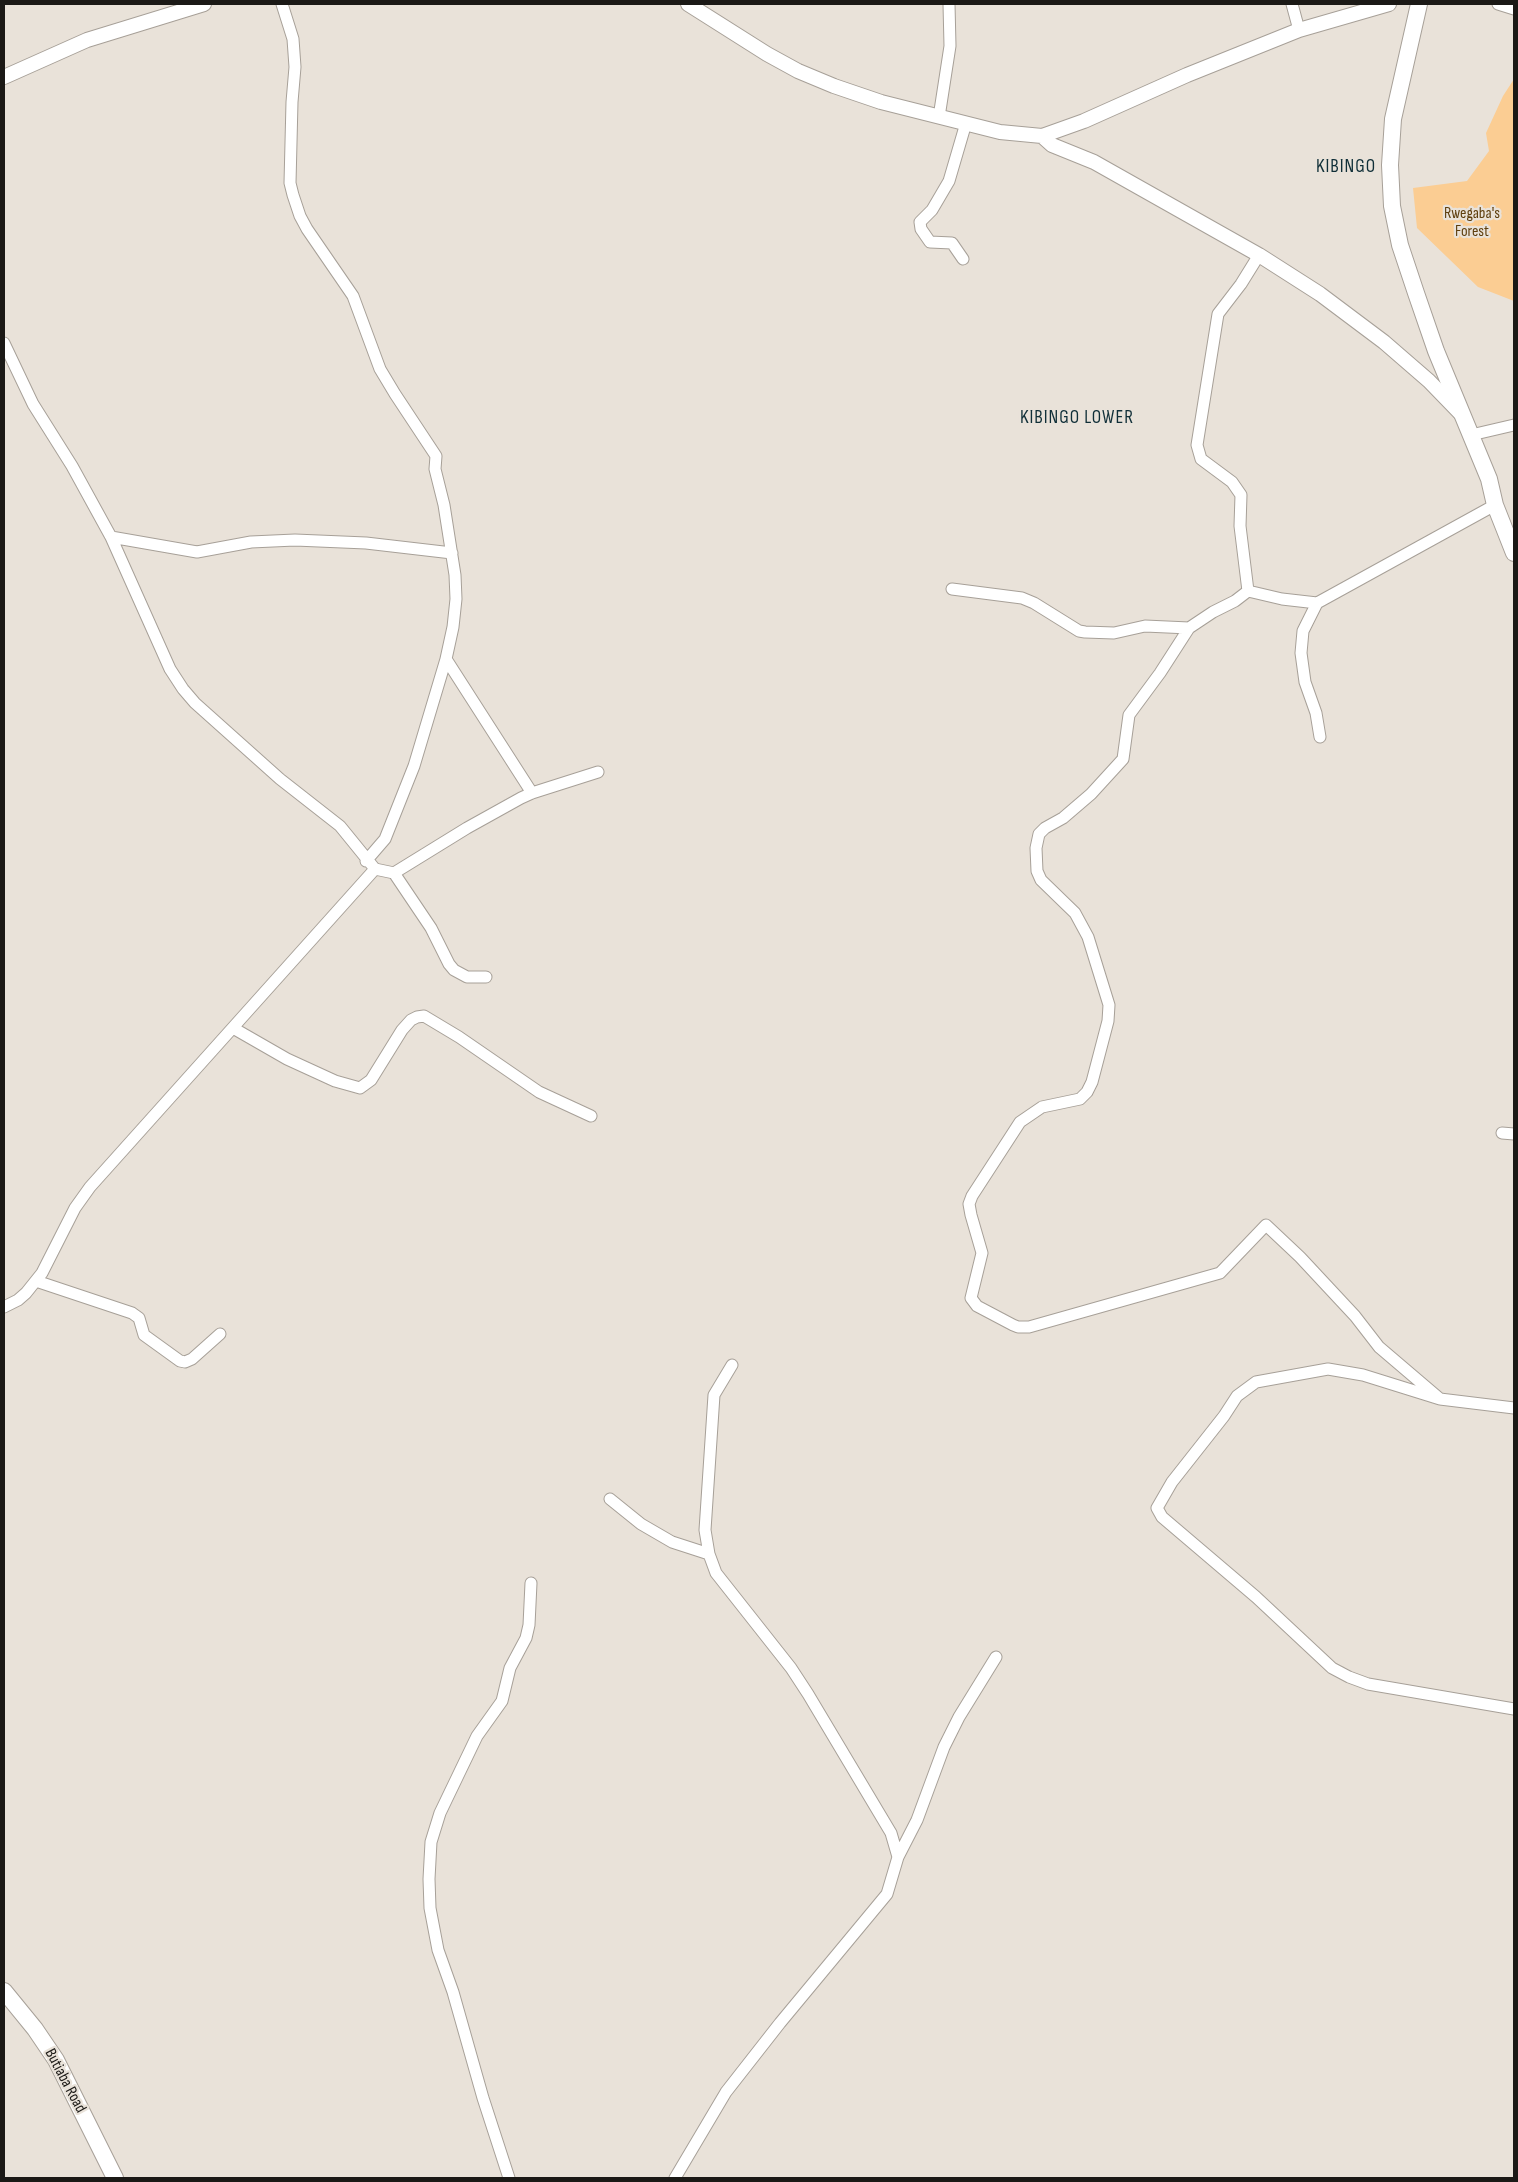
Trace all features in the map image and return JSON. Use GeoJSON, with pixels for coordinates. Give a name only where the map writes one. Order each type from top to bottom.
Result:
{"type":"FeatureCollection","features":[{"type":"Feature","properties":{"kind":"main road"},"geometry":{"type":"LineString","coordinates":[[1417,5],[1393,119],[1390,165],[1392,206],[1400,246],[1416,293],[1463,417],[1489,479],[1495,505],[1514,553]]}},
{"type":"Feature","properties":{"kind":"main road","name":"Butiaba Road"},"geometry":{"type":"LineString","coordinates":[[4,1991],[35,2029],[56,2060],[115,2178]]}},
{"type":"Feature","properties":{"kind":"street"},"geometry":{"type":"LineString","coordinates":[[4,77],[87,40],[204,4]]}},
{"type":"Feature","properties":{"kind":"street"},"geometry":{"type":"LineString","coordinates":[[282,4],[293,38],[295,67],[290,183],[293,195],[307,230],[353,296],[380,369],[394,394],[436,456],[435,468],[444,505],[452,553],[456,599],[454,627],[446,659],[414,766],[396,813],[385,839],[366,861]]}},
{"type":"Feature","properties":{"kind":"street"},"geometry":{"type":"LineString","coordinates":[[688,4],[744,41],[798,71],[834,86],[881,102],[1000,132],[1042,136],[1084,121],[1178,78],[1299,30],[1389,4]]}},
{"type":"Feature","properties":{"kind":"street"},"geometry":{"type":"LineString","coordinates":[[939,117],[950,46],[949,4]]}},
{"type":"Feature","properties":{"kind":"street"},"geometry":{"type":"LineString","coordinates":[[1292,4],[1299,30]]}},
{"type":"Feature","properties":{"kind":"street"},"geometry":{"type":"LineString","coordinates":[[1498,4],[1514,10]]}},
{"type":"Feature","properties":{"kind":"street"},"geometry":{"type":"LineString","coordinates":[[963,259],[952,243],[930,242],[921,229],[920,222],[932,210],[949,181],[966,123]]}},
{"type":"Feature","properties":{"kind":"street"},"geometry":{"type":"LineString","coordinates":[[1042,136],[1052,145],[1094,162],[1259,255],[1320,294],[1384,342],[1429,381],[1463,417]]}},
{"type":"Feature","properties":{"kind":"street"},"geometry":{"type":"LineString","coordinates":[[1248,591],[1240,526],[1241,495],[1232,482],[1201,459],[1197,445],[1218,314],[1241,284],[1259,255]]}},
{"type":"Feature","properties":{"kind":"street"},"geometry":{"type":"LineString","coordinates":[[4,343],[33,404],[72,466],[111,537],[170,669],[183,689],[195,703],[273,772],[340,826],[374,869],[394,873],[467,828],[532,793],[598,772]]}},
{"type":"Feature","properties":{"kind":"street"},"geometry":{"type":"LineString","coordinates":[[1471,435],[1514,425]]}},
{"type":"Feature","properties":{"kind":"street"},"geometry":{"type":"LineString","coordinates":[[1248,591],[1282,600],[1317,603],[1495,505]]}},
{"type":"Feature","properties":{"kind":"street"},"geometry":{"type":"LineString","coordinates":[[111,537],[197,552],[251,542],[295,540],[366,543],[452,553]]}},
{"type":"Feature","properties":{"kind":"street"},"geometry":{"type":"LineString","coordinates":[[952,589],[1022,598],[1046,610],[1074,628],[1085,632],[1114,633],[1145,626],[1189,628]]}},
{"type":"Feature","properties":{"kind":"street"},"geometry":{"type":"LineString","coordinates":[[1248,591],[1235,602],[1213,612],[1189,628],[1160,673],[1128,715],[1123,759],[1091,794],[1063,818],[1045,828],[1036,841],[1035,864],[1041,880],[1075,913],[1088,937],[1109,1005],[1108,1021],[1092,1082],[1087,1092],[1080,1098],[1042,1108],[1020,1122],[972,1196],[969,1204],[982,1253],[972,1300],[977,1306],[1013,1325],[1029,1327],[1220,1273],[1266,1225],[1300,1257],[1349,1309],[1379,1347],[1440,1399]]}},
{"type":"Feature","properties":{"kind":"street"},"geometry":{"type":"LineString","coordinates":[[1317,603],[1303,631],[1301,653],[1305,682],[1316,713],[1320,737]]}},
{"type":"Feature","properties":{"kind":"street"},"geometry":{"type":"LineString","coordinates":[[446,659],[532,793]]}},
{"type":"Feature","properties":{"kind":"street"},"geometry":{"type":"LineString","coordinates":[[4,1307],[18,1300],[36,1282],[76,1208],[90,1187],[374,869]]}},
{"type":"Feature","properties":{"kind":"street"},"geometry":{"type":"LineString","coordinates":[[394,873],[431,928],[448,964],[454,970],[467,977],[486,978]]}},
{"type":"Feature","properties":{"kind":"street"},"geometry":{"type":"LineString","coordinates":[[232,1028],[287,1059],[335,1081],[360,1088],[371,1080],[402,1030],[411,1020],[424,1016],[459,1037],[539,1092],[591,1116]]}},
{"type":"Feature","properties":{"kind":"street"},"geometry":{"type":"LineString","coordinates":[[1502,1133],[1514,1134]]}},
{"type":"Feature","properties":{"kind":"street"},"geometry":{"type":"LineString","coordinates":[[36,1282],[132,1313],[139,1318],[144,1335],[180,1361],[185,1362],[192,1359],[220,1334]]}},
{"type":"Feature","properties":{"kind":"street"},"geometry":{"type":"LineString","coordinates":[[732,1365],[714,1395],[705,1530],[709,1554],[716,1573],[791,1668],[808,1694],[891,1832],[898,1857]]}},
{"type":"Feature","properties":{"kind":"street"},"geometry":{"type":"LineString","coordinates":[[1514,1408],[1440,1399],[1363,1375],[1328,1369],[1256,1382],[1237,1396],[1224,1416],[1172,1482],[1158,1508],[1162,1517],[1256,1597],[1332,1668],[1349,1678],[1368,1684],[1514,1709]]}},
{"type":"Feature","properties":{"kind":"street"},"geometry":{"type":"LineString","coordinates":[[610,1499],[641,1524],[672,1542],[709,1554]]}},
{"type":"Feature","properties":{"kind":"street"},"geometry":{"type":"LineString","coordinates":[[509,2178],[483,2098],[453,1992],[438,1950],[430,1908],[429,1879],[431,1842],[440,1813],[478,1736],[502,1701],[510,1668],[526,1638],[529,1625],[531,1583]]}},
{"type":"Feature","properties":{"kind":"street"},"geometry":{"type":"LineString","coordinates":[[675,2178],[726,2092],[780,2023],[887,1894],[898,1857],[917,1820],[944,1747],[959,1717],[996,1657]]}},
{"type":"Feature","properties":{"kind":"green space","name":"Rwegaba's Forest"},"geometry":{"type":"Polygon","coordinates":[[[1514,79],[1514,301],[1478,287],[1417,228],[1413,188],[1467,181],[1489,151],[1486,133],[1503,96],[1514,79]]]}},
{"type":"Feature","properties":{"kind":"district","name":"KIBINGO"},"geometry":{"type":"Point","coordinates":[1346,167]}},
{"type":"Feature","properties":{"kind":"district","name":"KIBINGO LOWER"},"geometry":{"type":"Point","coordinates":[1077,418]}}]}
